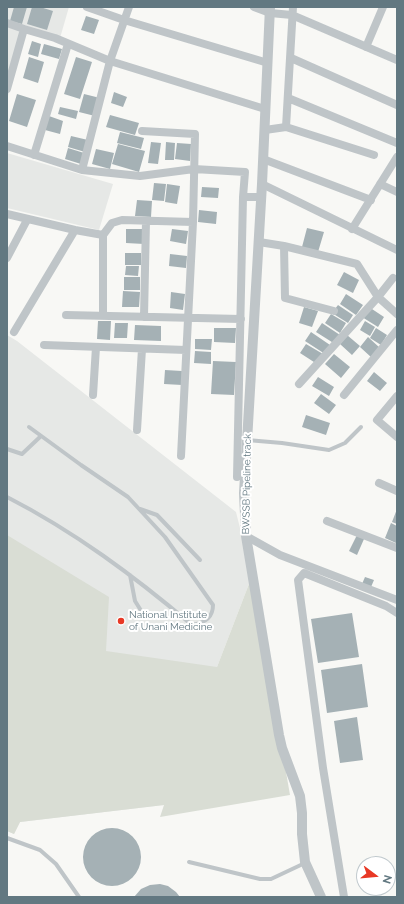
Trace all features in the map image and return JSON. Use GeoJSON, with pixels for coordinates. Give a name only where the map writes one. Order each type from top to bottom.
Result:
{"type":"FeatureCollection","features":[{"type":"Feature","properties":{"kind":"street"},"geometry":{"type":"LineString","coordinates":[[87,7],[124,20],[268,63]]}},
{"type":"Feature","properties":{"kind":"street"},"geometry":{"type":"LineString","coordinates":[[82,170],[110,61],[129,7]]}},
{"type":"Feature","properties":{"kind":"street"},"geometry":{"type":"LineString","coordinates":[[254,7],[270,10],[293,11],[366,47],[397,60]]}},
{"type":"Feature","properties":{"kind":"street"},"geometry":{"type":"LineString","coordinates":[[366,47],[382,7]]}},
{"type":"Feature","properties":{"kind":"street","name":"BWSSB Pipeline track"},"geometry":{"type":"LineString","coordinates":[[270,10],[264,159],[244,493],[246,536],[279,735],[302,805],[302,834],[305,862],[321,897]]}},
{"type":"Feature","properties":{"kind":"street"},"geometry":{"type":"LineString","coordinates":[[286,127],[293,11]]}},
{"type":"Feature","properties":{"kind":"street"},"geometry":{"type":"LineString","coordinates":[[7,23],[55,38],[110,61],[265,109]]}},
{"type":"Feature","properties":{"kind":"street"},"geometry":{"type":"LineString","coordinates":[[7,89],[24,29]]}},
{"type":"Feature","properties":{"kind":"street"},"geometry":{"type":"LineString","coordinates":[[34,155],[68,44]]}},
{"type":"Feature","properties":{"kind":"street"},"geometry":{"type":"LineString","coordinates":[[291,58],[397,106]]}},
{"type":"Feature","properties":{"kind":"street"},"geometry":{"type":"LineString","coordinates":[[288,98],[397,143]]}},
{"type":"Feature","properties":{"kind":"street"},"geometry":{"type":"LineString","coordinates":[[265,130],[286,127],[374,155]]}},
{"type":"Feature","properties":{"kind":"street"},"geometry":{"type":"LineString","coordinates":[[142,131],[195,134],[193,222],[181,456]]}},
{"type":"Feature","properties":{"kind":"street"},"geometry":{"type":"LineString","coordinates":[[7,146],[82,170],[140,176],[194,169],[245,172],[242,197],[237,477]]}},
{"type":"Feature","properties":{"kind":"street"},"geometry":{"type":"LineString","coordinates":[[352,229],[397,157]]}},
{"type":"Feature","properties":{"kind":"street"},"geometry":{"type":"LineString","coordinates":[[264,159],[371,200]]}},
{"type":"Feature","properties":{"kind":"street"},"geometry":{"type":"LineString","coordinates":[[262,184],[397,250]]}},
{"type":"Feature","properties":{"kind":"street"},"geometry":{"type":"LineString","coordinates":[[380,184],[397,192]]}},
{"type":"Feature","properties":{"kind":"street"},"geometry":{"type":"LineString","coordinates":[[242,197],[261,197]]}},
{"type":"Feature","properties":{"kind":"street"},"geometry":{"type":"LineString","coordinates":[[7,214],[27,220],[103,235]]}},
{"type":"Feature","properties":{"kind":"street"},"geometry":{"type":"LineString","coordinates":[[7,258],[27,220]]}},
{"type":"Feature","properties":{"kind":"street"},"geometry":{"type":"LineString","coordinates":[[103,316],[103,235],[112,223],[119,220],[193,222]]}},
{"type":"Feature","properties":{"kind":"street"},"geometry":{"type":"LineString","coordinates":[[144,317],[146,221]]}},
{"type":"Feature","properties":{"kind":"street"},"geometry":{"type":"LineString","coordinates":[[14,332],[74,230]]}},
{"type":"Feature","properties":{"kind":"street"},"geometry":{"type":"LineString","coordinates":[[259,242],[284,246],[357,264],[378,297],[397,314]]}},
{"type":"Feature","properties":{"kind":"street"},"geometry":{"type":"LineString","coordinates":[[284,246],[285,298],[334,311]]}},
{"type":"Feature","properties":{"kind":"street"},"geometry":{"type":"LineString","coordinates":[[298,384],[378,297],[393,278]]}},
{"type":"Feature","properties":{"kind":"street"},"geometry":{"type":"LineString","coordinates":[[66,315],[241,319]]}},
{"type":"Feature","properties":{"kind":"street"},"geometry":{"type":"LineString","coordinates":[[344,395],[397,330]]}},
{"type":"Feature","properties":{"kind":"street"},"geometry":{"type":"LineString","coordinates":[[44,345],[186,350]]}},
{"type":"Feature","properties":{"kind":"street"},"geometry":{"type":"LineString","coordinates":[[93,395],[96,347]]}},
{"type":"Feature","properties":{"kind":"street"},"geometry":{"type":"LineString","coordinates":[[137,430],[142,349]]}},
{"type":"Feature","properties":{"kind":"street"},"geometry":{"type":"LineString","coordinates":[[397,396],[377,420],[397,437]]}},
{"type":"Feature","properties":{"kind":"street"},"geometry":{"type":"LineString","coordinates":[[379,484],[397,491]]}},
{"type":"Feature","properties":{"kind":"street"},"geometry":{"type":"LineString","coordinates":[[327,521],[397,548]]}},
{"type":"Feature","properties":{"kind":"street"},"geometry":{"type":"LineString","coordinates":[[246,536],[280,555],[397,600]]}},
{"type":"Feature","properties":{"kind":"street"},"geometry":{"type":"LineString","coordinates":[[344,897],[323,768],[298,580],[304,573],[386,606],[397,613]]}},
{"type":"Feature","properties":{"kind":"lane"},"geometry":{"type":"LineString","coordinates":[[7,497],[38,513],[102,554],[148,588],[192,625],[205,622],[212,615],[213,605],[164,537],[128,497],[29,427]]}},
{"type":"Feature","properties":{"kind":"lane"},"geometry":{"type":"LineString","coordinates":[[247,440],[282,443],[329,450],[345,443],[361,427]]}},
{"type":"Feature","properties":{"kind":"lane"},"geometry":{"type":"LineString","coordinates":[[7,449],[22,454],[41,436]]}},
{"type":"Feature","properties":{"kind":"lane"},"geometry":{"type":"LineString","coordinates":[[139,509],[157,515],[200,560]]}},
{"type":"Feature","properties":{"kind":"lane"},"geometry":{"type":"LineString","coordinates":[[130,575],[135,602],[145,617]]}},
{"type":"Feature","properties":{"kind":"lane"},"geometry":{"type":"LineString","coordinates":[[7,838],[40,850],[56,864],[78,897]]}},
{"type":"Feature","properties":{"kind":"lane"},"geometry":{"type":"LineString","coordinates":[[189,862],[260,879],[271,879],[305,862]]}},
{"type":"Feature","properties":{"kind":"shaded area"},"geometry":{"type":"Polygon","coordinates":[[[7,7],[69,7],[60,38],[26,26],[7,100],[7,7]]]}},
{"type":"Feature","properties":{"kind":"shaded area"},"geometry":{"type":"Polygon","coordinates":[[[7,153],[113,184],[99,230],[7,208],[7,153]]]}},
{"type":"Feature","properties":{"kind":"shaded area","name":"National Institute of Unani Medicine"},"geometry":{"type":"Polygon","coordinates":[[[7,335],[17,341],[236,512],[252,576],[164,805],[20,822],[14,834],[7,831],[7,335]]]}},
{"type":"Feature","properties":{"kind":"shaded area"},"geometry":{"type":"Polygon","coordinates":[[[7,535],[109,597],[106,651],[217,667],[252,576],[290,795],[160,817],[164,805],[20,822],[14,834],[7,831],[7,535]]]}},
{"type":"Feature","properties":{"kind":"building"},"geometry":{"type":"Polygon","coordinates":[[[14,7],[27,7],[22,24],[10,21],[14,7]]]}},
{"type":"Feature","properties":{"kind":"building"},"geometry":{"type":"Polygon","coordinates":[[[32,7],[40,7],[53,11],[47,30],[27,24],[32,7]]]}},
{"type":"Feature","properties":{"kind":"building"},"geometry":{"type":"Polygon","coordinates":[[[86,16],[99,20],[94,34],[81,30],[86,16]]]}},
{"type":"Feature","properties":{"kind":"building"},"geometry":{"type":"Polygon","coordinates":[[[32,41],[41,44],[38,57],[28,54],[32,41]]]}},
{"type":"Feature","properties":{"kind":"building"},"geometry":{"type":"Polygon","coordinates":[[[44,44],[62,49],[59,59],[41,54],[44,44]]]}},
{"type":"Feature","properties":{"kind":"building"},"geometry":{"type":"Polygon","coordinates":[[[29,57],[44,62],[38,83],[23,78],[29,57]]]}},
{"type":"Feature","properties":{"kind":"building"},"geometry":{"type":"Polygon","coordinates":[[[76,57],[92,62],[80,99],[64,94],[76,57]]]}},
{"type":"Feature","properties":{"kind":"building"},"geometry":{"type":"Polygon","coordinates":[[[114,92],[127,97],[123,107],[111,103],[114,92]]]}},
{"type":"Feature","properties":{"kind":"building"},"geometry":{"type":"Polygon","coordinates":[[[17,94],[36,100],[27,127],[9,121],[17,94]]]}},
{"type":"Feature","properties":{"kind":"building"},"geometry":{"type":"Polygon","coordinates":[[[84,94],[100,98],[95,116],[79,112],[84,94]]]}},
{"type":"Feature","properties":{"kind":"building"},"geometry":{"type":"Polygon","coordinates":[[[60,107],[78,111],[76,119],[58,114],[60,107]]]}},
{"type":"Feature","properties":{"kind":"building"},"geometry":{"type":"Polygon","coordinates":[[[110,115],[139,123],[135,135],[106,127],[110,115]]]}},
{"type":"Feature","properties":{"kind":"building"},"geometry":{"type":"Polygon","coordinates":[[[49,116],[63,121],[60,134],[45,130],[49,116]]]}},
{"type":"Feature","properties":{"kind":"building"},"geometry":{"type":"Polygon","coordinates":[[[120,132],[144,138],[141,149],[117,143],[120,132]]]}},
{"type":"Feature","properties":{"kind":"building"},"geometry":{"type":"Polygon","coordinates":[[[71,136],[88,140],[85,152],[68,147],[71,136]]]}},
{"type":"Feature","properties":{"kind":"building"},"geometry":{"type":"Polygon","coordinates":[[[151,142],[161,143],[158,164],[148,163],[151,142]]]}},
{"type":"Feature","properties":{"kind":"building"},"geometry":{"type":"Polygon","coordinates":[[[166,142],[175,143],[174,160],[165,160],[166,142]]]}},
{"type":"Feature","properties":{"kind":"building"},"geometry":{"type":"Polygon","coordinates":[[[177,143],[191,144],[190,161],[175,159],[177,143]]]}},
{"type":"Feature","properties":{"kind":"building"},"geometry":{"type":"Polygon","coordinates":[[[118,144],[145,151],[139,172],[112,164],[118,144]]]}},
{"type":"Feature","properties":{"kind":"building"},"geometry":{"type":"Polygon","coordinates":[[[68,148],[84,153],[81,164],[65,159],[68,148]]]}},
{"type":"Feature","properties":{"kind":"building"},"geometry":{"type":"Polygon","coordinates":[[[96,149],[114,153],[110,169],[92,164],[96,149]]]}},
{"type":"Feature","properties":{"kind":"building"},"geometry":{"type":"Polygon","coordinates":[[[154,183],[166,184],[164,201],[152,200],[154,183]]]}},
{"type":"Feature","properties":{"kind":"building"},"geometry":{"type":"Polygon","coordinates":[[[167,184],[180,186],[177,204],[165,202],[167,184]]]}},
{"type":"Feature","properties":{"kind":"building"},"geometry":{"type":"Polygon","coordinates":[[[202,187],[219,188],[218,198],[201,197],[202,187]]]}},
{"type":"Feature","properties":{"kind":"building"},"geometry":{"type":"Polygon","coordinates":[[[137,200],[152,201],[151,217],[135,216],[137,200]]]}},
{"type":"Feature","properties":{"kind":"building"},"geometry":{"type":"Polygon","coordinates":[[[199,210],[217,212],[216,224],[198,222],[199,210]]]}},
{"type":"Feature","properties":{"kind":"building"},"geometry":{"type":"Polygon","coordinates":[[[307,228],[324,232],[318,252],[302,247],[307,228]]]}},
{"type":"Feature","properties":{"kind":"building"},"geometry":{"type":"Polygon","coordinates":[[[126,229],[144,229],[144,244],[126,243],[126,229]]]}},
{"type":"Feature","properties":{"kind":"building"},"geometry":{"type":"Polygon","coordinates":[[[172,229],[188,231],[186,244],[170,241],[172,229]]]}},
{"type":"Feature","properties":{"kind":"building"},"geometry":{"type":"Polygon","coordinates":[[[125,253],[141,253],[141,265],[125,265],[125,253]]]}},
{"type":"Feature","properties":{"kind":"building"},"geometry":{"type":"Polygon","coordinates":[[[170,254],[187,256],[186,268],[169,266],[170,254]]]}},
{"type":"Feature","properties":{"kind":"building"},"geometry":{"type":"Polygon","coordinates":[[[126,266],[139,266],[138,276],[125,275],[126,266]]]}},
{"type":"Feature","properties":{"kind":"building"},"geometry":{"type":"Polygon","coordinates":[[[344,272],[359,280],[353,293],[337,285],[344,272]]]}},
{"type":"Feature","properties":{"kind":"building"},"geometry":{"type":"Polygon","coordinates":[[[124,277],[140,277],[140,290],[124,290],[124,277]]]}},
{"type":"Feature","properties":{"kind":"building"},"geometry":{"type":"Polygon","coordinates":[[[123,291],[140,292],[139,307],[122,307],[123,291]]]}},
{"type":"Feature","properties":{"kind":"building"},"geometry":{"type":"Polygon","coordinates":[[[171,292],[185,294],[183,310],[170,308],[171,292]]]}},
{"type":"Feature","properties":{"kind":"building"},"geometry":{"type":"Polygon","coordinates":[[[346,294],[363,305],[356,315],[340,304],[346,294]]]}},
{"type":"Feature","properties":{"kind":"building"},"geometry":{"type":"Polygon","coordinates":[[[338,305],[353,315],[348,323],[332,313],[338,305]]]}},
{"type":"Feature","properties":{"kind":"building"},"geometry":{"type":"Polygon","coordinates":[[[304,307],[318,311],[312,327],[299,323],[304,307]]]}},
{"type":"Feature","properties":{"kind":"building"},"geometry":{"type":"Polygon","coordinates":[[[369,307],[384,317],[378,327],[362,317],[369,307]]]}},
{"type":"Feature","properties":{"kind":"building"},"geometry":{"type":"Polygon","coordinates":[[[331,314],[346,323],[340,333],[325,323],[331,314]]]}},
{"type":"Feature","properties":{"kind":"building"},"geometry":{"type":"Polygon","coordinates":[[[98,321],[111,321],[110,340],[97,339],[98,321]]]}},
{"type":"Feature","properties":{"kind":"building"},"geometry":{"type":"Polygon","coordinates":[[[365,321],[375,327],[370,336],[360,330],[365,321]]]}},
{"type":"Feature","properties":{"kind":"building"},"geometry":{"type":"Polygon","coordinates":[[[115,323],[128,323],[127,338],[114,338],[115,323]]]}},
{"type":"Feature","properties":{"kind":"building"},"geometry":{"type":"Polygon","coordinates":[[[322,323],[340,335],[335,344],[316,332],[322,323]]]}},
{"type":"Feature","properties":{"kind":"building"},"geometry":{"type":"Polygon","coordinates":[[[135,325],[161,326],[161,341],[134,340],[135,325]]]}},
{"type":"Feature","properties":{"kind":"building"},"geometry":{"type":"Polygon","coordinates":[[[214,328],[236,328],[235,343],[214,342],[214,328]]]}},
{"type":"Feature","properties":{"kind":"building"},"geometry":{"type":"Polygon","coordinates":[[[376,328],[387,335],[381,345],[370,338],[376,328]]]}},
{"type":"Feature","properties":{"kind":"building"},"geometry":{"type":"Polygon","coordinates":[[[311,332],[330,345],[325,354],[305,341],[311,332]]]}},
{"type":"Feature","properties":{"kind":"building"},"geometry":{"type":"Polygon","coordinates":[[[347,335],[360,346],[352,355],[340,344],[347,335]]]}},
{"type":"Feature","properties":{"kind":"building"},"geometry":{"type":"Polygon","coordinates":[[[368,337],[380,348],[372,358],[360,347],[368,337]]]}},
{"type":"Feature","properties":{"kind":"building"},"geometry":{"type":"Polygon","coordinates":[[[195,339],[212,339],[211,350],[195,349],[195,339]]]}},
{"type":"Feature","properties":{"kind":"building"},"geometry":{"type":"Polygon","coordinates":[[[306,344],[323,354],[317,364],[300,353],[306,344]]]}},
{"type":"Feature","properties":{"kind":"building"},"geometry":{"type":"Polygon","coordinates":[[[195,351],[211,352],[211,364],[194,363],[195,351]]]}},
{"type":"Feature","properties":{"kind":"building"},"geometry":{"type":"Polygon","coordinates":[[[334,354],[350,367],[341,378],[325,364],[334,354]]]}},
{"type":"Feature","properties":{"kind":"building"},"geometry":{"type":"Polygon","coordinates":[[[213,361],[236,362],[234,395],[211,394],[213,361]]]}},
{"type":"Feature","properties":{"kind":"building"},"geometry":{"type":"Polygon","coordinates":[[[165,370],[182,371],[182,385],[164,384],[165,370]]]}},
{"type":"Feature","properties":{"kind":"building"},"geometry":{"type":"Polygon","coordinates":[[[374,372],[387,383],[380,391],[367,381],[374,372]]]}},
{"type":"Feature","properties":{"kind":"building"},"geometry":{"type":"Polygon","coordinates":[[[318,377],[334,387],[329,396],[312,386],[318,377]]]}},
{"type":"Feature","properties":{"kind":"building"},"geometry":{"type":"Polygon","coordinates":[[[321,394],[336,405],[329,414],[314,403],[321,394]]]}},
{"type":"Feature","properties":{"kind":"building"},"geometry":{"type":"Polygon","coordinates":[[[306,415],[330,423],[326,435],[302,427],[306,415]]]}},
{"type":"Feature","properties":{"kind":"building"},"geometry":{"type":"Polygon","coordinates":[[[397,509],[397,524],[392,522],[397,509]]]}},
{"type":"Feature","properties":{"kind":"building"},"geometry":{"type":"Polygon","coordinates":[[[391,523],[397,526],[396,543],[385,538],[391,523]]]}},
{"type":"Feature","properties":{"kind":"building"},"geometry":{"type":"Polygon","coordinates":[[[357,535],[364,539],[357,555],[349,551],[357,535]]]}},
{"type":"Feature","properties":{"kind":"building"},"geometry":{"type":"Polygon","coordinates":[[[365,577],[374,580],[371,587],[362,584],[365,577]]]}},
{"type":"Feature","properties":{"kind":"building"},"geometry":{"type":"Polygon","coordinates":[[[352,613],[359,657],[318,663],[311,619],[352,613]]]}},
{"type":"Feature","properties":{"kind":"building"},"geometry":{"type":"Polygon","coordinates":[[[362,664],[368,707],[327,713],[321,670],[362,664]]]}},
{"type":"Feature","properties":{"kind":"building"},"geometry":{"type":"Polygon","coordinates":[[[357,717],[363,760],[340,763],[334,721],[357,717]]]}},
{"type":"Feature","properties":{"kind":"building"},"geometry":{"type":"Polygon","coordinates":[[[106,828],[118,828],[133,836],[141,851],[141,863],[133,878],[118,886],[106,886],[91,878],[83,863],[83,851],[91,836],[106,828]]]}},
{"type":"Feature","properties":{"kind":"building"},"geometry":{"type":"Polygon","coordinates":[[[160,884],[168,886],[180,897],[134,897],[141,889],[150,885],[160,884]]]}},
{"type":"Feature","properties":{"kind":"place","name":"National Institute of Unani Medicine"},"geometry":{"type":"Point","coordinates":[121,621]}}]}
